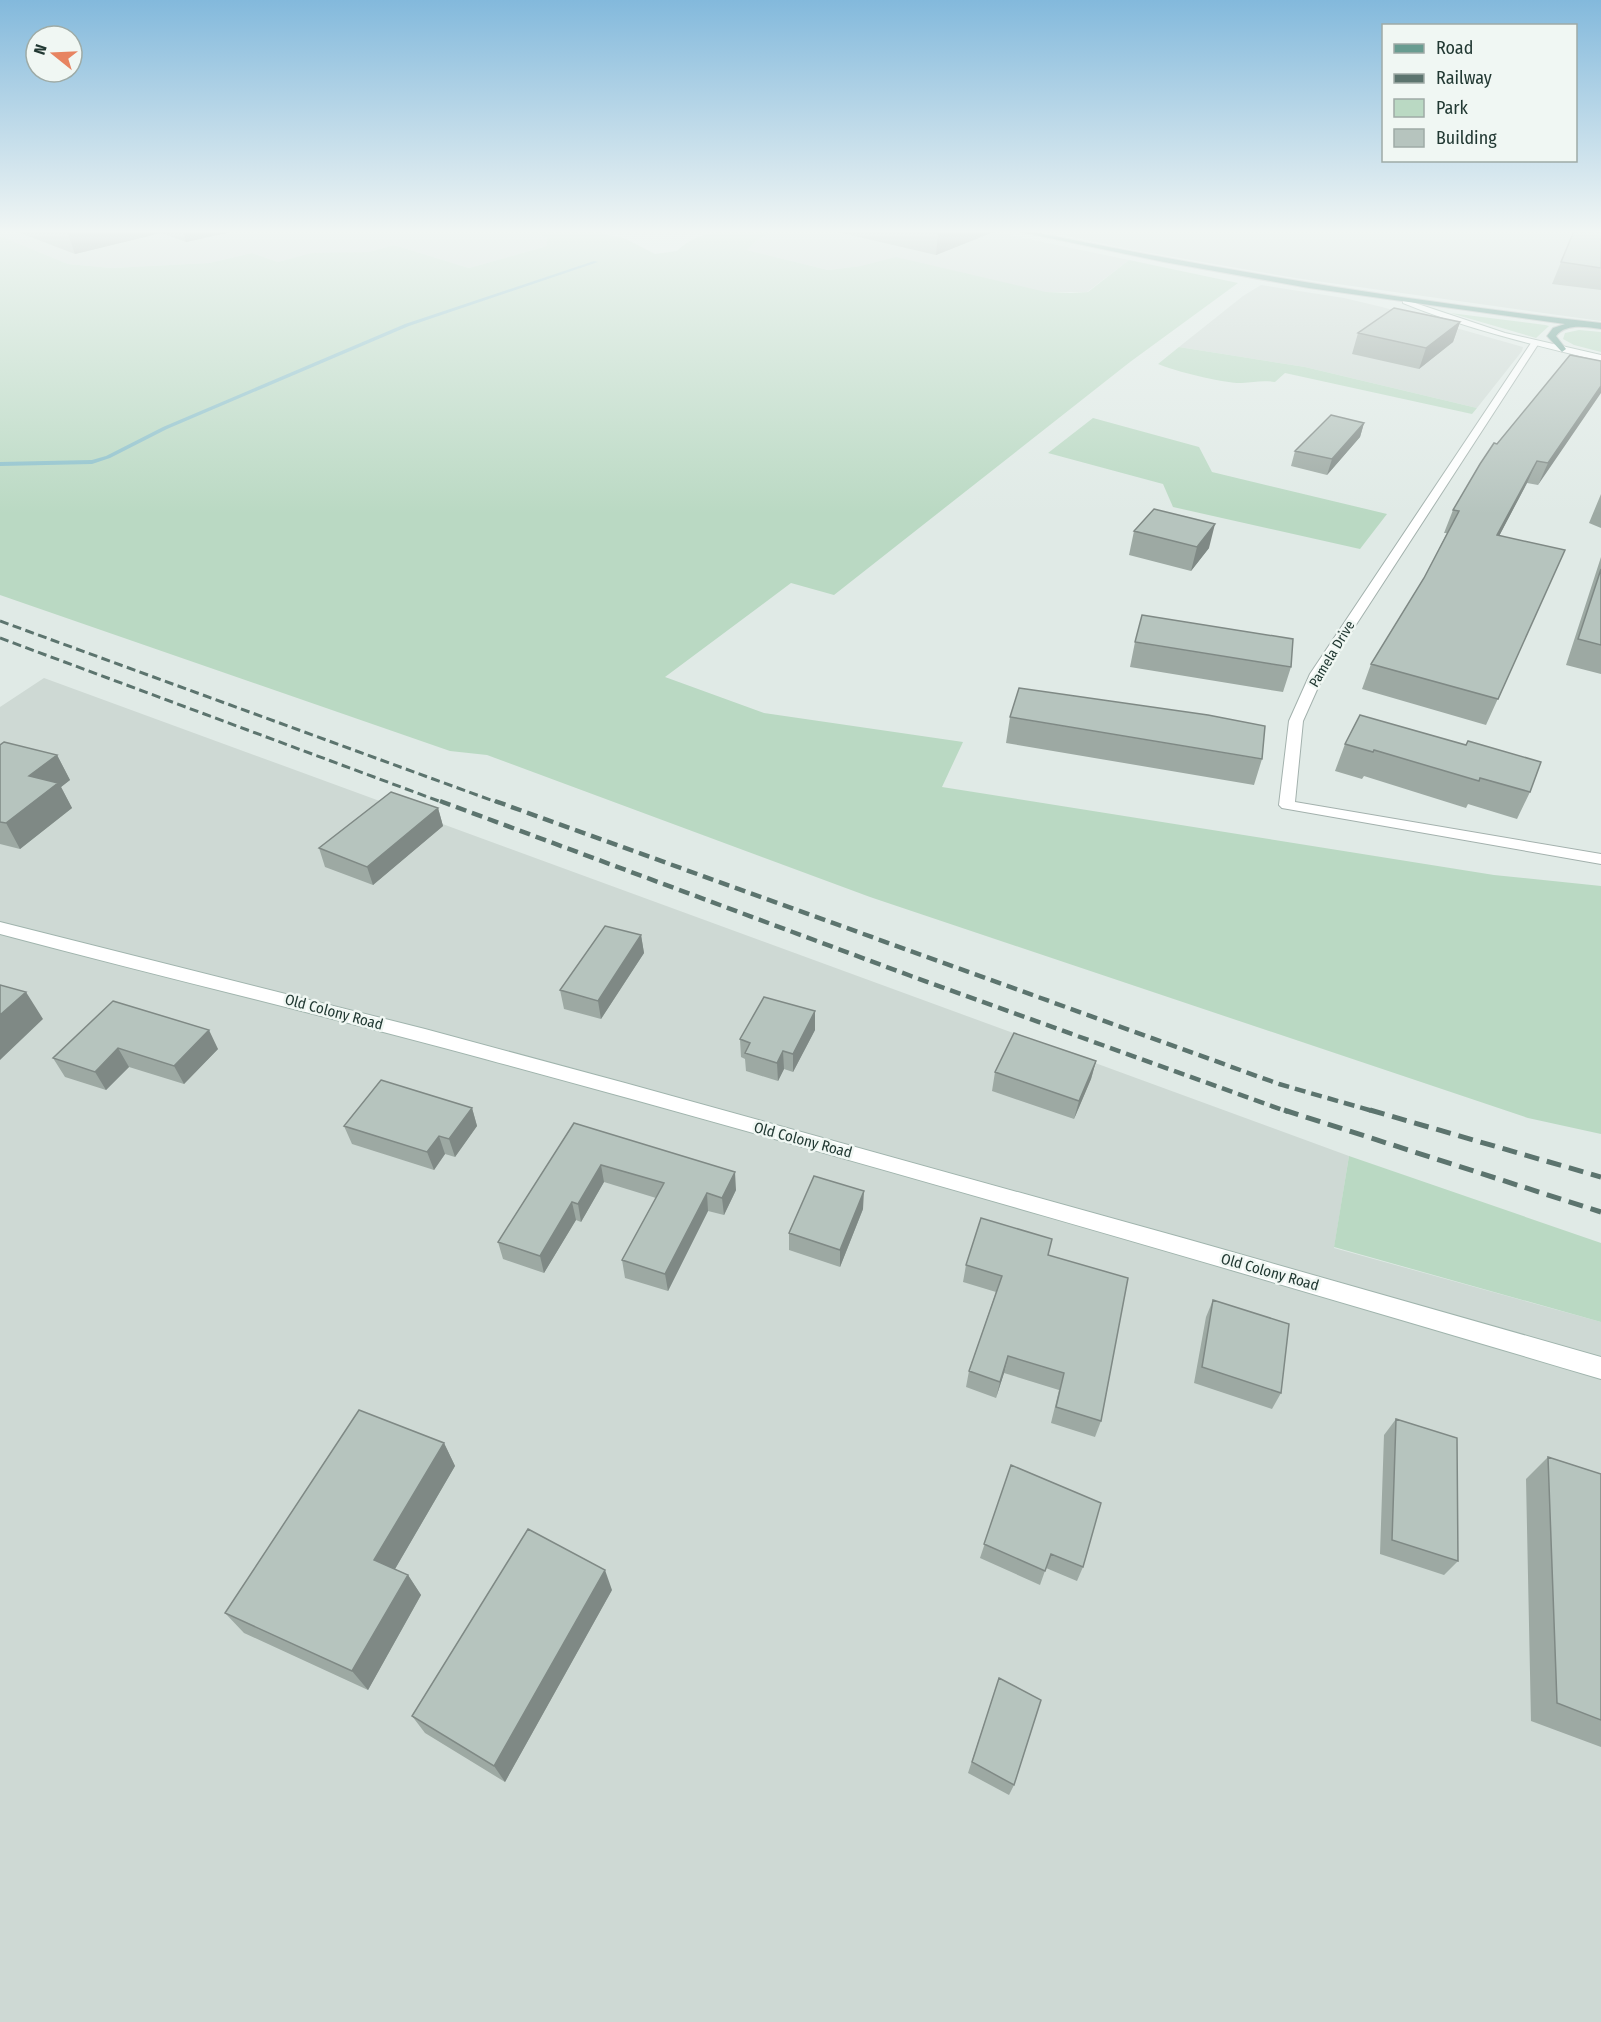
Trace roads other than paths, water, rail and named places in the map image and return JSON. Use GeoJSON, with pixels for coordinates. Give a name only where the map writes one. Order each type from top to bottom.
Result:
{"type":"FeatureCollection","features":[{"type":"Feature","properties":{"kind":"main road"},"geometry":{"type":"LineString","coordinates":[[1562,349],[1551,336],[1556,330],[1569,325]]}},
{"type":"Feature","properties":{"kind":"street"},"geometry":{"type":"LineString","coordinates":[[1469,325],[1535,344],[1601,358]]}},
{"type":"Feature","properties":{"kind":"street","name":"Pamela Drive"},"geometry":{"type":"LineString","coordinates":[[1535,344],[1317,674],[1296,721],[1287,805],[1601,859]]}},
{"type":"Feature","properties":{"kind":"street","name":"Old Colony Road"},"geometry":{"type":"LineString","coordinates":[[0,928],[270,995],[486,1053],[1265,1270],[1601,1368]]}},
{"type":"Feature","properties":{"kind":"waterway"},"geometry":{"type":"LineString","coordinates":[[0,464],[92,462],[108,457],[165,428],[406,325]]}},
{"type":"Feature","properties":{"kind":"railway"},"geometry":{"type":"LineString","coordinates":[[0,621],[499,803]]}},
{"type":"Feature","properties":{"kind":"railway"},"geometry":{"type":"LineString","coordinates":[[0,638],[444,803]]}},
{"type":"Feature","properties":{"kind":"railway"},"geometry":{"type":"LineString","coordinates":[[440,801],[911,976],[1288,1112]]}},
{"type":"Feature","properties":{"kind":"railway"},"geometry":{"type":"LineString","coordinates":[[495,801],[1279,1084],[1376,1112]]}},
{"type":"Feature","properties":{"kind":"railway"},"geometry":{"type":"LineString","coordinates":[[1284,1110],[1601,1212]]}},
{"type":"Feature","properties":{"kind":"railway"},"geometry":{"type":"LineString","coordinates":[[1370,1110],[1601,1177]]}}]}
